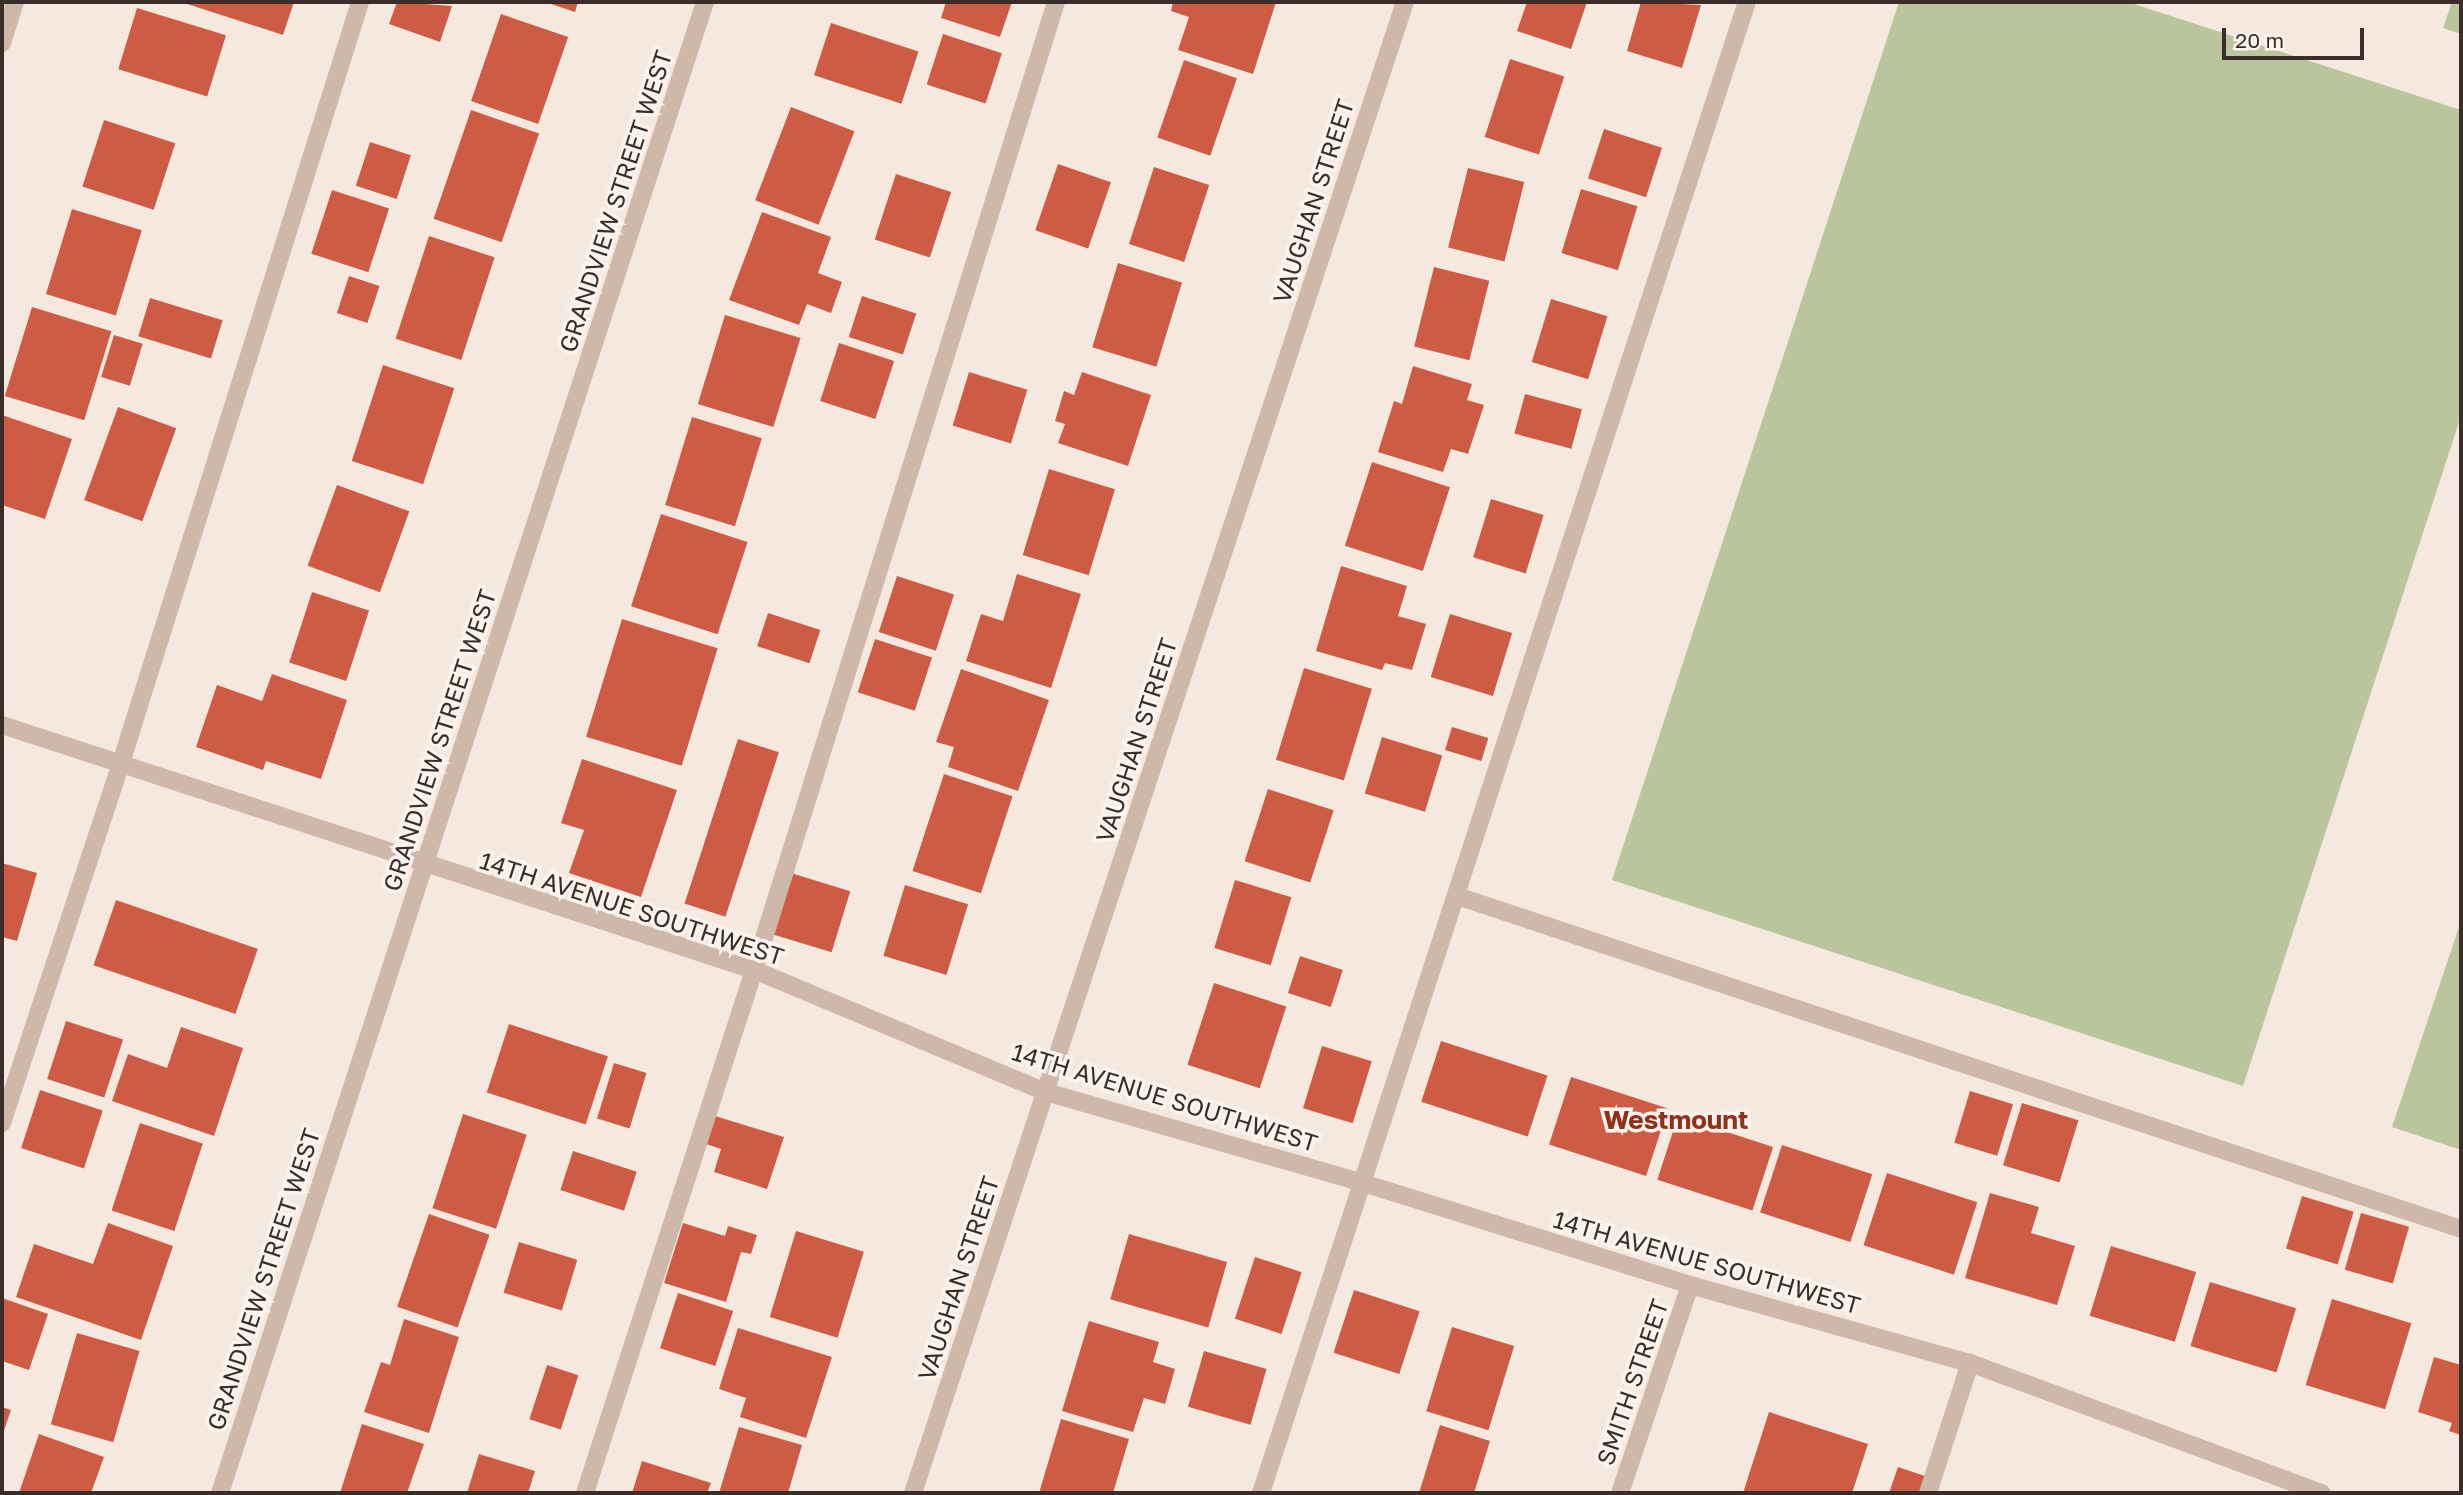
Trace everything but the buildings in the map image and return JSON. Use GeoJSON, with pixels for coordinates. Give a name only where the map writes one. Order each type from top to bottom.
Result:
{"type":"FeatureCollection","features":[{"type":"Feature","properties":{"kind":"street"},"geometry":{"type":"LineString","coordinates":[[2,43],[15,2]]}},
{"type":"Feature","properties":{"kind":"street"},"geometry":{"type":"LineString","coordinates":[[2,1123],[121,763],[360,2]]}},
{"type":"Feature","properties":{"kind":"street","name":"GRANDVIEW STREET WEST"},"geometry":{"type":"LineString","coordinates":[[220,1493],[705,2]]}},
{"type":"Feature","properties":{"kind":"street"},"geometry":{"type":"LineString","coordinates":[[585,1493],[754,970],[1056,2]]}},
{"type":"Feature","properties":{"kind":"street","name":"VAUGHAN STREET"},"geometry":{"type":"LineString","coordinates":[[914,1493],[1405,2]]}},
{"type":"Feature","properties":{"kind":"street"},"geometry":{"type":"LineString","coordinates":[[1261,1493],[1747,2]]}},
{"type":"Feature","properties":{"kind":"street","name":"14TH AVENUE SOUTHWEST"},"geometry":{"type":"LineString","coordinates":[[2,725],[424,866],[754,970],[1046,1091],[1363,1183],[1690,1285],[1970,1363],[2280,1486],[2322,1493]]}},
{"type":"Feature","properties":{"kind":"street"},"geometry":{"type":"LineString","coordinates":[[1457,896],[2461,1230]]}},
{"type":"Feature","properties":{"kind":"street","name":"SMITH STREET"},"geometry":{"type":"LineString","coordinates":[[1620,1493],[1690,1285]]}},
{"type":"Feature","properties":{"kind":"street"},"geometry":{"type":"LineString","coordinates":[[1928,1493],[1970,1363]]}},
{"type":"Feature","properties":{"kind":"green space"},"geometry":{"type":"Polygon","coordinates":[[[1899,2],[2128,2],[2461,110],[2461,416],[2243,1086],[1612,880],[1899,2]]]}},
{"type":"Feature","properties":{"kind":"green space"},"geometry":{"type":"Polygon","coordinates":[[[2452,2],[2461,2],[2461,34],[2443,28],[2452,2]]]}},
{"type":"Feature","properties":{"kind":"green space"},"geometry":{"type":"Polygon","coordinates":[[[2461,921],[2461,1150],[2392,1127],[2461,921]]]}},
{"type":"Feature","properties":{"kind":"district","name":"Westmount"},"geometry":{"type":"Point","coordinates":[1676,1120]}}]}
